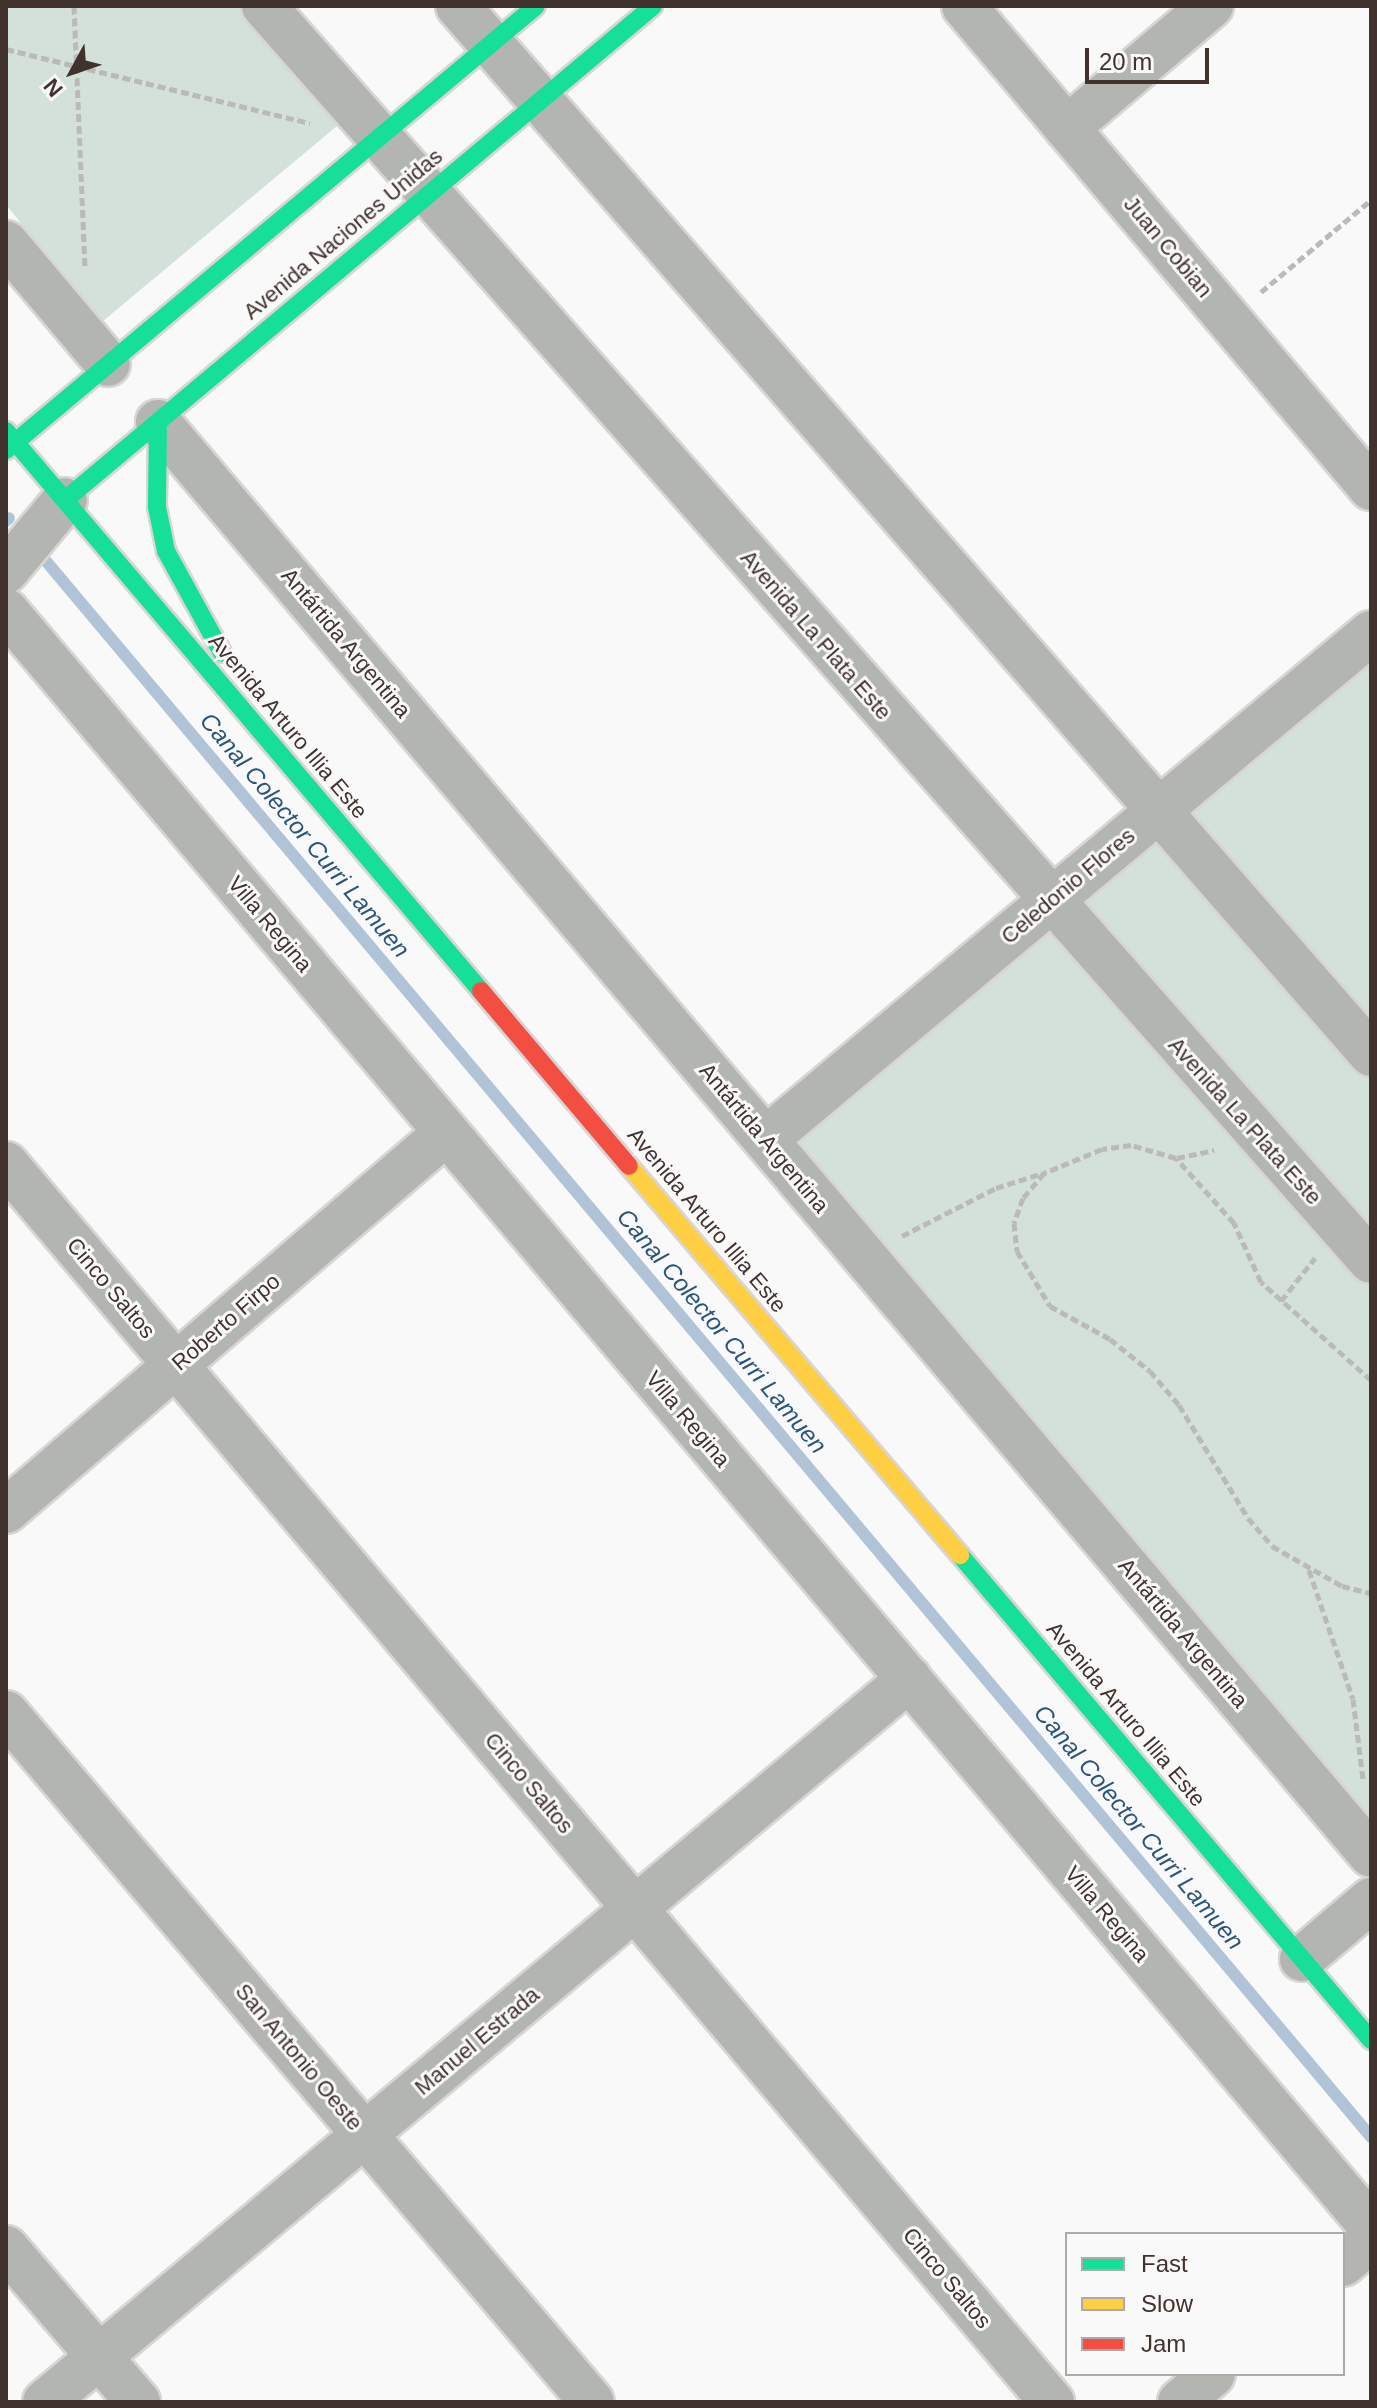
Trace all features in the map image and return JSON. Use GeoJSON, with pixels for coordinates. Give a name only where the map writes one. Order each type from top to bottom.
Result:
{"type":"FeatureCollection","features":[{"type":"Feature","properties":{"kind":"main road"},"geometry":{"type":"LineString","coordinates":[[9,441],[108,364],[536,6]]}},
{"type":"Feature","properties":{"kind":"main road","name":"Avenida Naciones Unidas"},"geometry":{"type":"LineString","coordinates":[[65,500],[653,6]]}},
{"type":"Feature","properties":{"kind":"main road"},"geometry":{"type":"LineString","coordinates":[[158,422],[157,507],[166,551],[292,768]]}},
{"type":"Feature","properties":{"kind":"main road","name":"Avenida Arturo Illia Este"},"geometry":{"type":"LineString","coordinates":[[9,441],[65,500],[1371,2040]]}},
{"type":"Feature","properties":{"kind":"street","name":"Avenida La Plata Este"},"geometry":{"type":"LineString","coordinates":[[264,6],[1049,902],[1371,1261]]}},
{"type":"Feature","properties":{"kind":"street"},"geometry":{"type":"LineString","coordinates":[[458,6],[1371,1054]]}},
{"type":"Feature","properties":{"kind":"street","name":"Juan Cobian"},"geometry":{"type":"LineString","coordinates":[[964,6],[1371,488]]}},
{"type":"Feature","properties":{"kind":"street"},"geometry":{"type":"LineString","coordinates":[[1067,128],[1211,6]]}},
{"type":"Feature","properties":{"kind":"street"},"geometry":{"type":"LineString","coordinates":[[6,243],[108,364]]}},
{"type":"Feature","properties":{"kind":"street","name":"Antártida Argentina"},"geometry":{"type":"LineString","coordinates":[[158,422],[1371,1855]]}},
{"type":"Feature","properties":{"kind":"street"},"geometry":{"type":"LineString","coordinates":[[6,571],[65,500]]}},
{"type":"Feature","properties":{"kind":"street","name":"Villa Regina"},"geometry":{"type":"LineString","coordinates":[[6,611],[1371,2226]]}},
{"type":"Feature","properties":{"kind":"street","name":"Celedonio Flores"},"geometry":{"type":"LineString","coordinates":[[766,1139],[1371,633]]}},
{"type":"Feature","properties":{"kind":"street","name":"Roberto Firpo"},"geometry":{"type":"LineString","coordinates":[[6,1511],[446,1133]]}},
{"type":"Feature","properties":{"kind":"street","name":"Cinco Saltos"},"geometry":{"type":"LineString","coordinates":[[6,1164],[1052,2402]]}},
{"type":"Feature","properties":{"kind":"street","name":"Manuel Estrada"},"geometry":{"type":"LineString","coordinates":[[45,2402],[909,1679]]}},
{"type":"Feature","properties":{"kind":"street","name":"San Antonio Oeste"},"geometry":{"type":"LineString","coordinates":[[6,1713],[592,2402]]}},
{"type":"Feature","properties":{"kind":"street"},"geometry":{"type":"LineString","coordinates":[[1302,1959],[1371,1900]]}},
{"type":"Feature","properties":{"kind":"street"},"geometry":{"type":"LineString","coordinates":[[1345,2262],[1371,2240]]}},
{"type":"Feature","properties":{"kind":"street"},"geometry":{"type":"LineString","coordinates":[[6,2248],[138,2402]]}},
{"type":"Feature","properties":{"kind":"street"},"geometry":{"type":"LineString","coordinates":[[1180,2402],[1211,2376]]}},
{"type":"Feature","properties":{"kind":"path"},"geometry":{"type":"LineString","coordinates":[[74,6],[85,273]]}},
{"type":"Feature","properties":{"kind":"path"},"geometry":{"type":"LineString","coordinates":[[6,49],[322,126]]}},
{"type":"Feature","properties":{"kind":"path"},"geometry":{"type":"LineString","coordinates":[[1228,319],[1371,200]]}},
{"type":"Feature","properties":{"kind":"path"},"geometry":{"type":"LineString","coordinates":[[901,1236],[996,1188],[1044,1173],[1102,1149],[1131,1145],[1186,1163],[1234,1223],[1247,1259],[1281,1301],[1371,1380]]}},
{"type":"Feature","properties":{"kind":"path"},"geometry":{"type":"LineString","coordinates":[[1044,1173],[1023,1198],[1014,1223],[1017,1251],[1030,1278],[1050,1306],[1110,1339],[1150,1371],[1179,1405],[1248,1518],[1272,1546],[1309,1570],[1342,1586],[1371,1593]]}},
{"type":"Feature","properties":{"kind":"path"},"geometry":{"type":"LineString","coordinates":[[891,1225],[911,1248]]}},
{"type":"Feature","properties":{"kind":"path"},"geometry":{"type":"LineString","coordinates":[[1281,1301],[1339,1226]]}},
{"type":"Feature","properties":{"kind":"path"},"geometry":{"type":"LineString","coordinates":[[1309,1570],[1353,1699],[1364,1788],[1354,1776]]}},
{"type":"Feature","properties":{"kind":"shaded area"},"geometry":{"type":"Polygon","coordinates":[[[6,6],[246,6],[343,121],[103,321],[6,205],[6,6]]]}},
{"type":"Feature","properties":{"kind":"shaded area"},"geometry":{"type":"Polygon","coordinates":[[[1371,655],[1371,1824],[795,1138],[1371,655]]]}},
{"type":"Feature","properties":{"kind":"waterway","name":"Canal Colector Curri Lamuen"},"geometry":{"type":"LineString","coordinates":[[6,521],[9,518]]}},
{"type":"Feature","properties":{"kind":"waterway","name":"Canal Colector Curri Lamuen"},"geometry":{"type":"LineString","coordinates":[[40,554],[1371,2137]]}},
{"type":"Feature","properties":{"kind":"traffic: fast"},"geometry":{"type":"LineString","coordinates":[[6,450],[536,6]]}},
{"type":"Feature","properties":{"kind":"traffic: fast"},"geometry":{"type":"LineString","coordinates":[[65,500],[653,6]]}},
{"type":"Feature","properties":{"kind":"traffic: fast"},"geometry":{"type":"LineString","coordinates":[[158,422],[157,507],[166,551],[222,653]]}},
{"type":"Feature","properties":{"kind":"traffic: fast"},"geometry":{"type":"LineString","coordinates":[[6,431],[481,991]]}},
{"type":"Feature","properties":{"kind":"traffic: fast"},"geometry":{"type":"LineString","coordinates":[[960,1555],[1371,2040]]}},
{"type":"Feature","properties":{"kind":"traffic: slow"},"geometry":{"type":"LineString","coordinates":[[629,1166],[960,1555]]}},
{"type":"Feature","properties":{"kind":"traffic: jam"},"geometry":{"type":"LineString","coordinates":[[481,991],[629,1166]]}}]}
